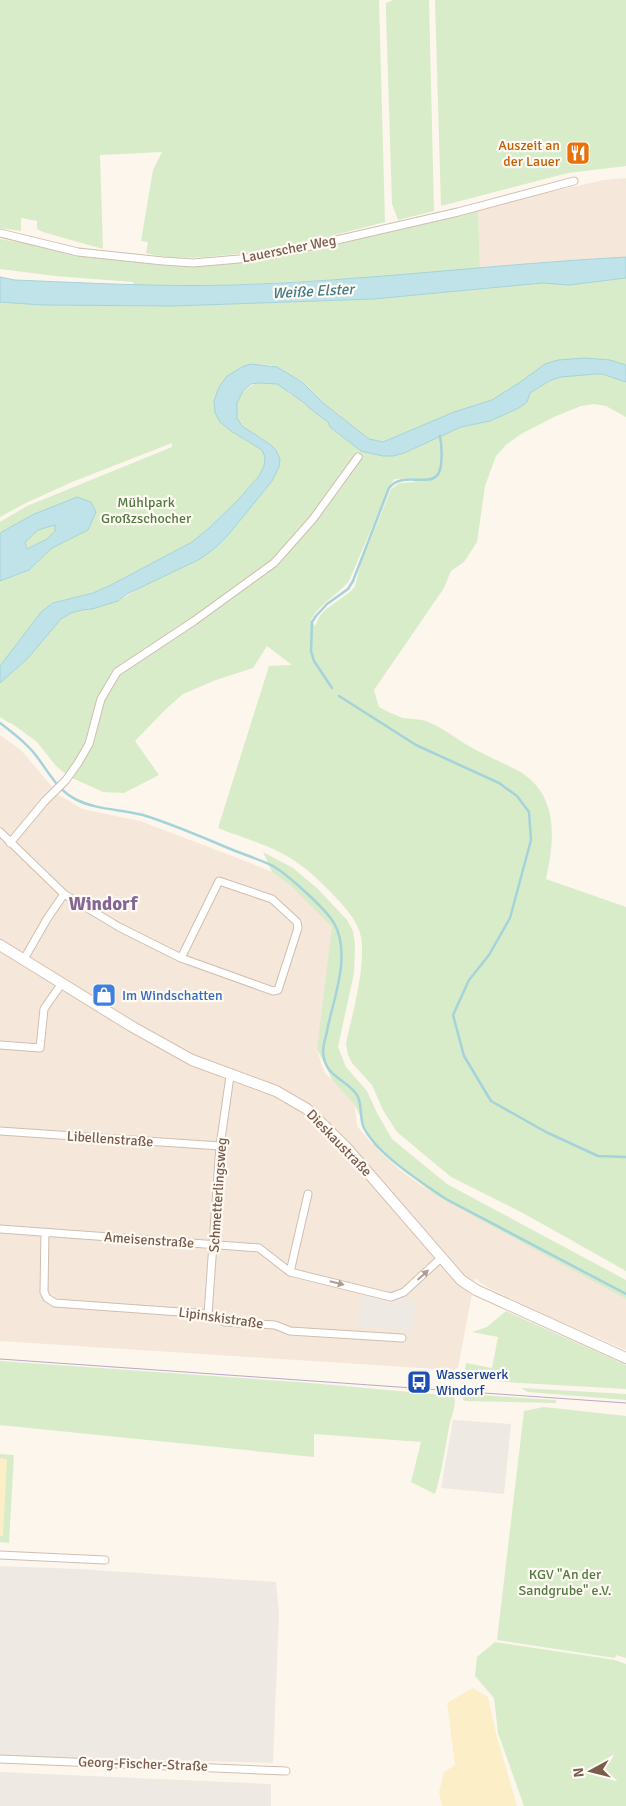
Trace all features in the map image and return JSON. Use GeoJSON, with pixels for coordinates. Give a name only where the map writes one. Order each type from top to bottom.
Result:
{"type":"FeatureCollection","features":[{"type":"Feature","properties":{"kind":"main road","name":"Dieskaustraße"},"geometry":{"type":"LineString","coordinates":[[0,945],[131,1026],[192,1060],[230,1076],[276,1091],[308,1109],[345,1146],[461,1280],[476,1290],[626,1358]]}},
{"type":"Feature","properties":{"kind":"street","name":"Lauerscher Weg"},"geometry":{"type":"LineString","coordinates":[[0,234],[18,236],[78,252],[194,263],[289,252],[458,212],[574,181]]}},
{"type":"Feature","properties":{"kind":"street"},"geometry":{"type":"LineString","coordinates":[[10,843],[44,802],[62,784],[89,744],[101,699],[116,672],[194,621],[274,563],[313,519],[358,457]]}},
{"type":"Feature","properties":{"kind":"street"},"geometry":{"type":"LineString","coordinates":[[0,832],[64,894],[119,927],[181,958],[273,991],[278,990],[298,928],[297,922],[272,898],[218,881],[181,958]]}},
{"type":"Feature","properties":{"kind":"street"},"geometry":{"type":"LineString","coordinates":[[24,959],[64,894]]}},
{"type":"Feature","properties":{"kind":"street"},"geometry":{"type":"LineString","coordinates":[[0,1045],[40,1048],[44,1009],[62,983]]}},
{"type":"Feature","properties":{"kind":"street","name":"Schmetterlingsweg"},"geometry":{"type":"LineString","coordinates":[[208,1314],[220,1146],[230,1076]]}},
{"type":"Feature","properties":{"kind":"street","name":"Libellenstraße"},"geometry":{"type":"LineString","coordinates":[[0,1131],[220,1146]]}},
{"type":"Feature","properties":{"kind":"street"},"geometry":{"type":"LineString","coordinates":[[290,1272],[308,1194]]}},
{"type":"Feature","properties":{"kind":"street","name":"Ameisenstraße"},"geometry":{"type":"LineString","coordinates":[[0,1229],[259,1248],[290,1272],[391,1296],[404,1292],[442,1257]]}},
{"type":"Feature","properties":{"kind":"street","name":"Lipinskistraße"},"geometry":{"type":"LineString","coordinates":[[45,1232],[44,1292],[47,1298],[55,1303],[208,1314],[224,1322],[275,1326],[290,1331],[402,1338]]}},
{"type":"Feature","properties":{"kind":"street"},"geometry":{"type":"LineString","coordinates":[[0,1555],[105,1560]]}},
{"type":"Feature","properties":{"kind":"street","name":"Georg-Fischer-Straße"},"geometry":{"type":"LineString","coordinates":[[0,1759],[286,1771]]}},
{"type":"Feature","properties":{"kind":"shaded area"},"geometry":{"type":"Polygon","coordinates":[[[626,178],[626,257],[556,261],[480,269],[478,210],[604,180],[626,178]]]}},
{"type":"Feature","properties":{"kind":"shaded area"},"geometry":{"type":"Polygon","coordinates":[[[0,735],[21,750],[59,795],[82,809],[140,821],[272,872],[291,886],[319,912],[332,927],[329,1005],[317,1049],[326,1074],[353,1099],[357,1126],[374,1146],[401,1171],[435,1195],[538,1249],[626,1299],[626,1350],[533,1310],[485,1286],[475,1278],[458,1368],[452,1370],[0,1341],[0,735]]]}},
{"type":"Feature","properties":{"kind":"shaded area"},"geometry":{"type":"Polygon","coordinates":[[[407,1294],[416,1304],[411,1331],[356,1324],[364,1295],[385,1300],[396,1300],[407,1294]]]}},
{"type":"Feature","properties":{"kind":"shaded area"},"geometry":{"type":"Polygon","coordinates":[[[453,1420],[511,1424],[504,1494],[441,1488],[453,1420]]]}},
{"type":"Feature","properties":{"kind":"shaded area"},"geometry":{"type":"Polygon","coordinates":[[[0,1566],[78,1569],[276,1582],[279,1613],[273,1763],[0,1756],[0,1566]]]}},
{"type":"Feature","properties":{"kind":"shaded area"},"geometry":{"type":"Polygon","coordinates":[[[0,1772],[271,1784],[271,1806],[0,1806],[0,1772]]]}},
{"type":"Feature","properties":{"kind":"green space"},"geometry":{"type":"Polygon","coordinates":[[[0,0],[379,0],[385,222],[306,242],[246,253],[186,258],[146,253],[148,242],[141,241],[153,170],[162,152],[100,155],[103,249],[43,232],[37,229],[37,221],[21,218],[21,231],[0,228],[0,0]]]}},
{"type":"Feature","properties":{"kind":"green space"},"geometry":{"type":"Polygon","coordinates":[[[393,0],[429,0],[434,211],[398,220],[392,204],[386,12],[386,3],[393,0]]]}},
{"type":"Feature","properties":{"kind":"green space"},"geometry":{"type":"Polygon","coordinates":[[[435,0],[626,0],[626,166],[568,173],[441,206],[435,0]]]}},
{"type":"Feature","properties":{"kind":"green space"},"geometry":{"type":"Polygon","coordinates":[[[478,210],[480,269],[401,276],[232,285],[134,285],[133,282],[55,276],[0,269],[0,239],[71,255],[192,267],[241,263],[290,255],[478,210]]]}},
{"type":"Feature","properties":{"kind":"green space","name":"Mühlpark Großzschocher"},"geometry":{"type":"Polygon","coordinates":[[[626,278],[626,365],[597,359],[558,360],[492,400],[454,412],[383,442],[369,439],[323,403],[302,381],[271,365],[251,364],[219,387],[214,401],[231,431],[262,450],[265,456],[264,466],[259,476],[238,500],[192,542],[93,593],[53,603],[41,612],[0,666],[0,581],[29,570],[52,548],[88,530],[32,515],[0,534],[0,522],[27,506],[172,447],[172,443],[72,482],[0,517],[0,302],[42,305],[174,306],[374,299],[542,283],[569,285],[626,278]]]}},
{"type":"Feature","properties":{"kind":"green space"},"geometry":{"type":"Polygon","coordinates":[[[602,374],[626,382],[626,417],[606,406],[594,404],[581,406],[556,416],[521,434],[506,445],[496,456],[485,486],[477,542],[464,562],[451,571],[444,588],[374,690],[379,707],[403,718],[429,722],[469,746],[517,770],[531,780],[541,791],[551,818],[551,848],[546,879],[626,907],[626,1271],[521,1212],[451,1177],[397,1132],[383,1110],[372,1085],[352,1063],[348,1055],[346,1043],[357,994],[362,957],[360,932],[355,921],[308,870],[269,847],[218,828],[269,666],[292,665],[267,646],[253,668],[216,680],[183,694],[135,741],[159,775],[124,793],[103,792],[68,776],[56,766],[37,742],[0,717],[0,683],[28,658],[61,619],[71,613],[118,601],[229,534],[272,481],[271,445],[243,427],[237,419],[235,411],[236,403],[240,396],[252,385],[269,382],[279,385],[373,454],[393,456],[404,453],[461,427],[490,421],[519,408],[527,402],[530,393],[551,380],[561,377],[602,374]],[[413,478],[395,479],[391,483],[349,581],[314,614],[311,620],[315,626],[325,610],[350,592],[355,586],[361,563],[391,489],[399,483],[415,482],[413,478]]]}},
{"type":"Feature","properties":{"kind":"green space"},"geometry":{"type":"Polygon","coordinates":[[[55,525],[55,531],[47,539],[27,549],[25,542],[38,530],[55,525]]]}},
{"type":"Feature","properties":{"kind":"green space"},"geometry":{"type":"Polygon","coordinates":[[[263,852],[293,868],[318,889],[347,920],[353,931],[355,944],[354,973],[338,1047],[346,1067],[367,1091],[392,1139],[447,1184],[626,1280],[626,1299],[435,1195],[374,1146],[355,1105],[333,1081],[317,1049],[332,927],[291,886],[272,872],[263,852]]]}},
{"type":"Feature","properties":{"kind":"green space"},"geometry":{"type":"Polygon","coordinates":[[[506,1311],[626,1365],[626,1389],[488,1381],[465,1369],[466,1363],[492,1368],[498,1337],[472,1332],[487,1327],[506,1311]]]}},
{"type":"Feature","properties":{"kind":"green space"},"geometry":{"type":"Polygon","coordinates":[[[0,1361],[311,1383],[454,1396],[455,1404],[435,1494],[411,1482],[421,1442],[314,1434],[314,1457],[0,1425],[0,1361]]]}},
{"type":"Feature","properties":{"kind":"green space"},"geometry":{"type":"Polygon","coordinates":[[[521,1388],[626,1394],[626,1400],[528,1392],[521,1388]]]}},
{"type":"Feature","properties":{"kind":"green space"},"geometry":{"type":"Polygon","coordinates":[[[462,1394],[556,1400],[556,1403],[466,1401],[463,1400],[462,1394]]]}},
{"type":"Feature","properties":{"kind":"green space","name":"KGV \"An der Sandgrube\" e.V."},"geometry":{"type":"Polygon","coordinates":[[[544,1407],[626,1416],[626,1658],[616,1655],[615,1658],[497,1640],[524,1411],[544,1407]]]}},
{"type":"Feature","properties":{"kind":"green space"},"geometry":{"type":"Polygon","coordinates":[[[0,1454],[14,1455],[9,1543],[0,1542],[0,1454]]]}},
{"type":"Feature","properties":{"kind":"green space"},"geometry":{"type":"Polygon","coordinates":[[[495,1642],[615,1660],[626,1664],[626,1806],[524,1806],[498,1733],[494,1698],[475,1676],[477,1657],[495,1642]]]}},
{"type":"Feature","properties":{"kind":"sand"},"geometry":{"type":"Polygon","coordinates":[[[0,1458],[7,1459],[3,1536],[0,1536],[0,1458]]]}},
{"type":"Feature","properties":{"kind":"sand"},"geometry":{"type":"Polygon","coordinates":[[[473,1688],[488,1697],[496,1733],[517,1806],[442,1806],[439,1792],[444,1772],[455,1765],[447,1703],[473,1688]]]}},
{"type":"Feature","properties":{"kind":"water","name":"Weiße Elster"},"geometry":{"type":"Polygon","coordinates":[[[626,257],[626,278],[569,285],[542,283],[374,299],[174,306],[42,305],[0,302],[0,277],[15,280],[124,284],[234,285],[332,280],[626,257]]]}},
{"type":"Feature","properties":{"kind":"water"},"geometry":{"type":"Polygon","coordinates":[[[585,358],[610,360],[626,365],[626,382],[602,374],[561,377],[551,380],[530,393],[527,402],[519,408],[490,421],[461,427],[404,453],[393,456],[383,456],[361,451],[330,427],[328,422],[306,404],[277,384],[251,384],[243,391],[237,403],[237,418],[242,426],[276,450],[280,459],[279,467],[272,481],[229,534],[200,559],[127,594],[118,601],[71,613],[61,619],[28,658],[0,683],[0,666],[41,612],[53,603],[93,593],[111,585],[192,542],[238,500],[259,476],[264,466],[265,457],[262,450],[231,431],[220,422],[215,413],[214,401],[219,387],[227,376],[244,366],[251,364],[277,367],[302,382],[323,403],[369,439],[383,442],[454,412],[492,400],[545,364],[558,360],[585,358]]]}},
{"type":"Feature","properties":{"kind":"water"},"geometry":{"type":"Polygon","coordinates":[[[77,497],[91,502],[96,512],[88,530],[52,548],[29,570],[0,581],[0,534],[32,515],[77,497]],[[55,525],[38,530],[25,542],[27,549],[47,539],[55,531],[55,525]]]}},
{"type":"Feature","properties":{"kind":"waterway"},"geometry":{"type":"LineString","coordinates":[[332,688],[314,661],[311,651],[312,622],[327,604],[348,589],[353,581],[389,488],[395,482],[427,480],[434,478],[439,473],[442,458],[440,436]]}},
{"type":"Feature","properties":{"kind":"waterway"},"geometry":{"type":"LineString","coordinates":[[339,696],[416,745],[499,783],[517,796],[529,812],[531,840],[510,918],[489,955],[469,980],[453,1015],[464,1056],[491,1101],[546,1132],[598,1156],[626,1157]]}},
{"type":"Feature","properties":{"kind":"waterway"},"geometry":{"type":"LineString","coordinates":[[0,723],[27,745],[63,791],[77,800],[101,808],[143,815],[186,830],[273,866],[306,892],[334,923],[341,947],[340,974],[323,1052],[325,1061],[332,1073],[357,1095],[364,1128],[371,1138],[379,1148],[401,1167],[446,1199],[626,1294]]}},
{"type":"Feature","properties":{"kind":"tram line"},"geometry":{"type":"LineString","coordinates":[[0,1359],[626,1403]]}},
{"type":"Feature","properties":{"kind":"place","name":"Auszeit an der Lauer"},"geometry":{"type":"Point","coordinates":[578,153]}},
{"type":"Feature","properties":{"kind":"place","name":"Im Windschatten"},"geometry":{"type":"Point","coordinates":[104,995]}},
{"type":"Feature","properties":{"kind":"place","name":"Wasserwerk Windorf"},"geometry":{"type":"Point","coordinates":[419,1382]}},
{"type":"Feature","properties":{"kind":"district","name":"Windorf"},"geometry":{"type":"Point","coordinates":[103,904]}}]}
